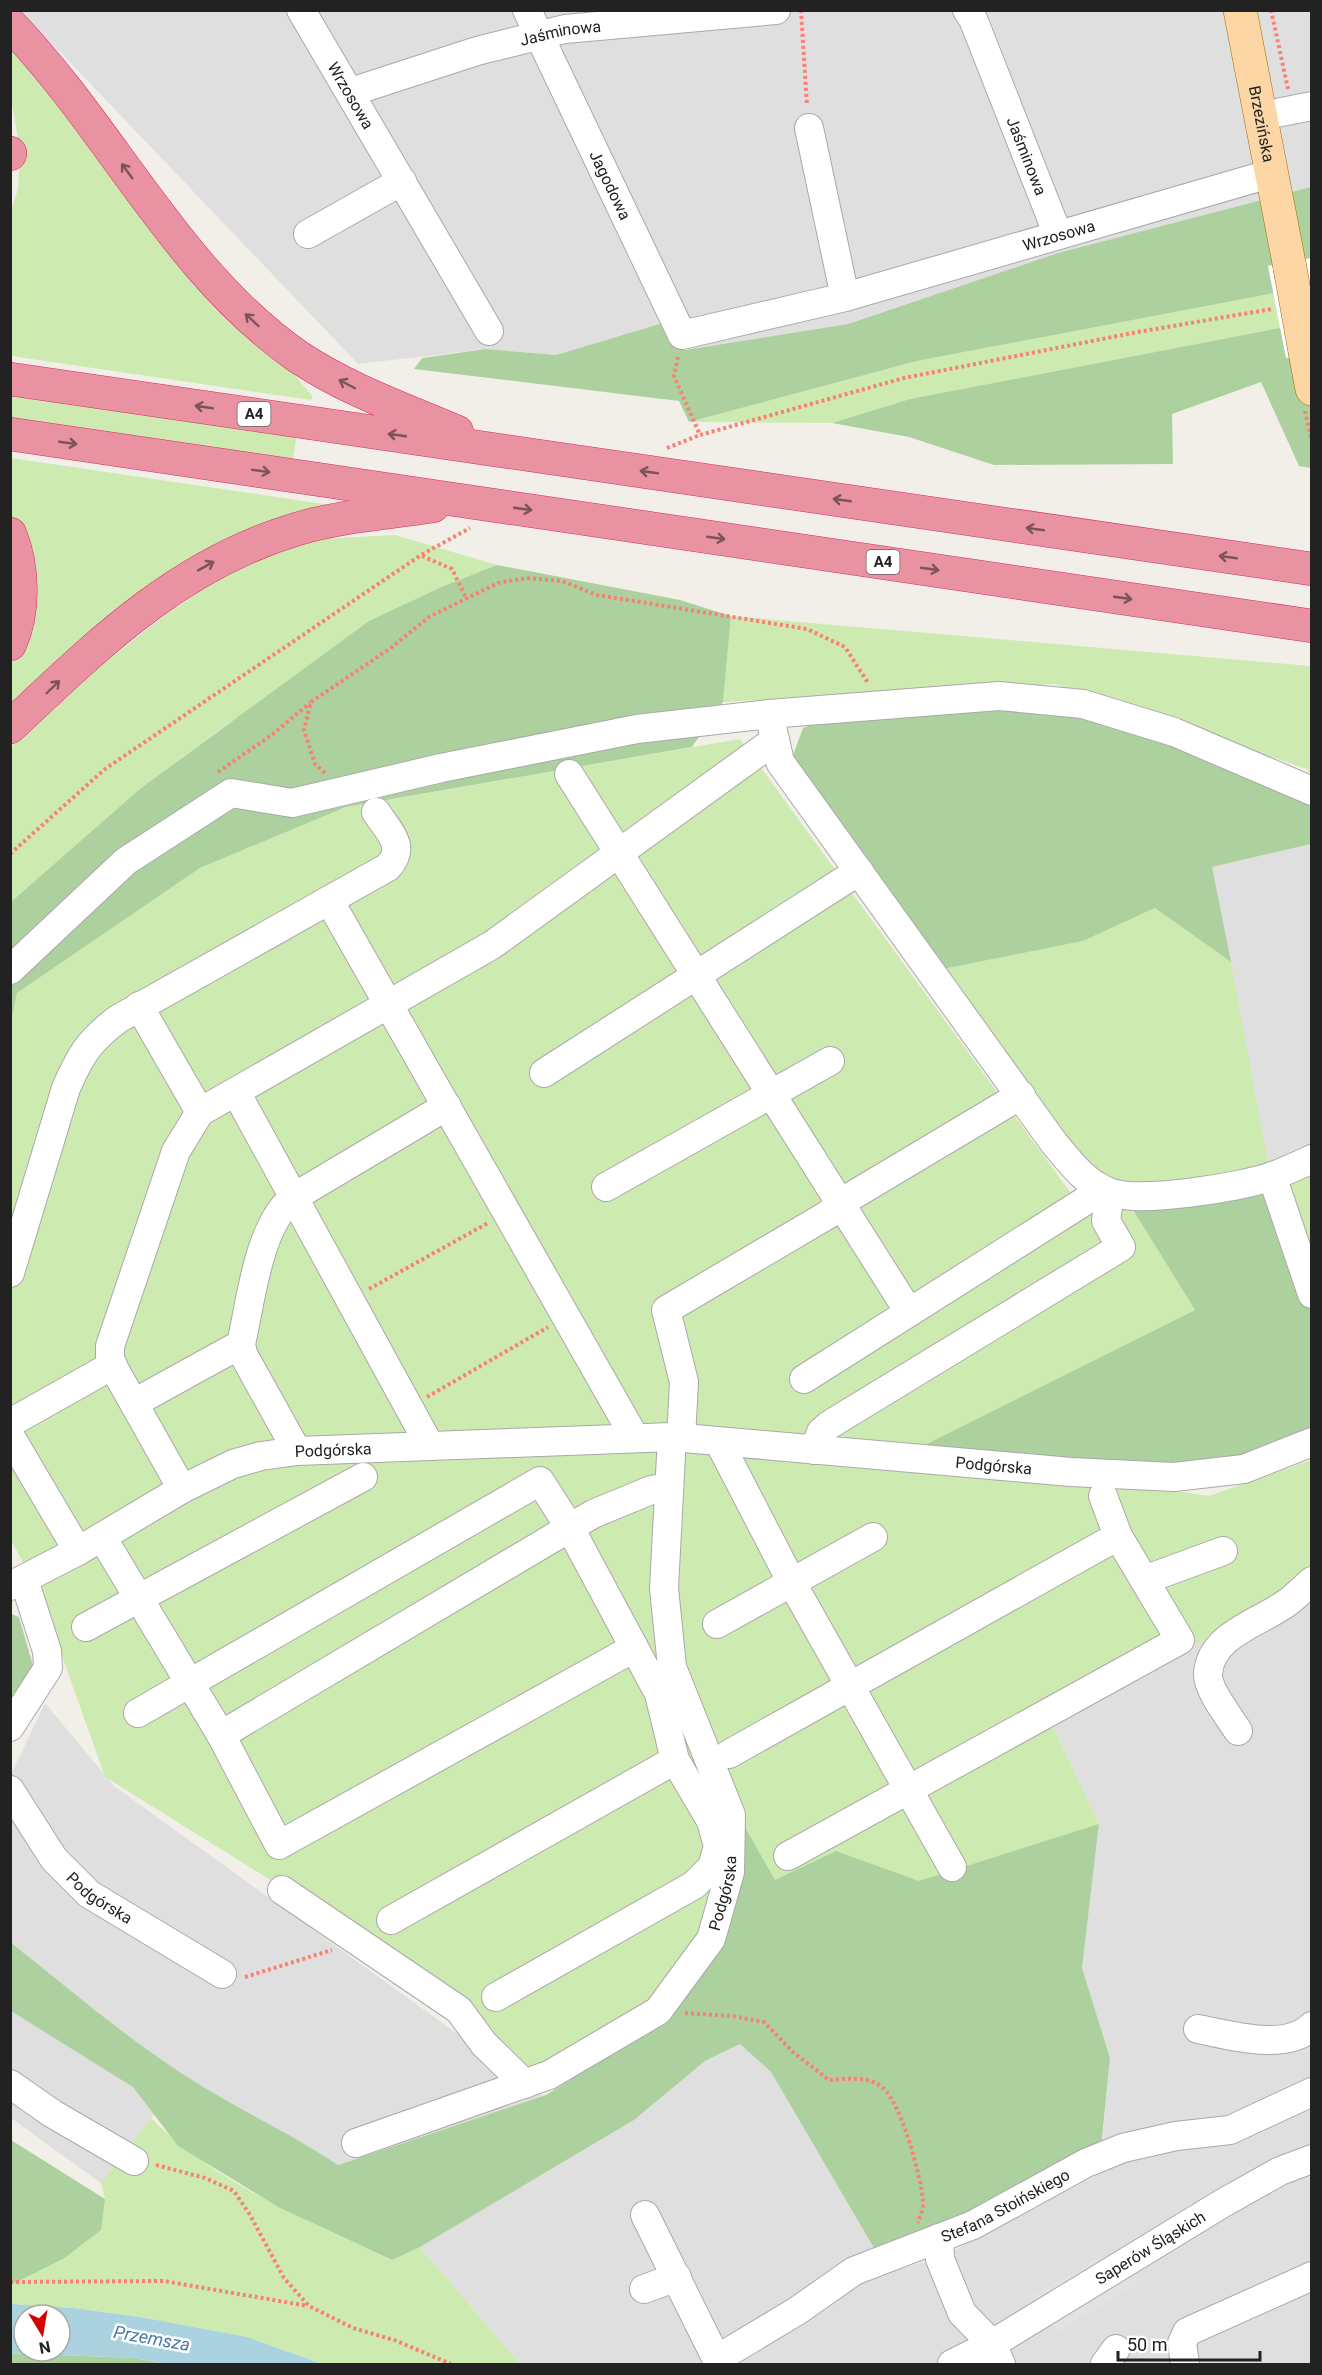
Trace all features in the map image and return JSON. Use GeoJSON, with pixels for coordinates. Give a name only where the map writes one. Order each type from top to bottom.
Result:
{"type":"FeatureCollection","features":[{"type":"Feature","properties":{"kind":"highway"},"geometry":{"type":"LineString","coordinates":[[10,24],[59,81],[193,259],[222,292],[261,328],[298,356],[357,390],[497,449]]}},
{"type":"Feature","properties":{"kind":"highway","name":"A4"},"geometry":{"type":"LineString","coordinates":[[10,379],[1299,567]]}},
{"type":"Feature","properties":{"kind":"highway","name":"A4"},"geometry":{"type":"LineString","coordinates":[[10,434],[470,514],[1306,625]]}},
{"type":"Feature","properties":{"kind":"highway"},"geometry":{"type":"LineString","coordinates":[[10,727],[110,634],[169,590],[228,554],[319,523],[470,514]]}},
{"type":"Feature","properties":{"kind":"highway"},"geometry":{"type":"LineString","coordinates":[[10,534],[20,585],[17,620],[10,644]]}},
{"type":"Feature","properties":{"kind":"main road","name":"Brzezińska"},"geometry":{"type":"LineString","coordinates":[[1240,10],[1308,347],[1311,389]]}},
{"type":"Feature","properties":{"kind":"street","name":"Wrzosowa"},"geometry":{"type":"LineString","coordinates":[[301,10],[489,331]]}},
{"type":"Feature","properties":{"kind":"street","name":"Jaśminowa"},"geometry":{"type":"LineString","coordinates":[[351,92],[477,51],[532,23],[565,29],[714,13],[776,10]]}},
{"type":"Feature","properties":{"kind":"street","name":"Jaśminowa"},"geometry":{"type":"LineString","coordinates":[[967,10],[973,19],[1058,235]]}},
{"type":"Feature","properties":{"kind":"street","name":"Jagodowa"},"geometry":{"type":"LineString","coordinates":[[532,23],[682,335]]}},
{"type":"Feature","properties":{"kind":"street"},"geometry":{"type":"LineString","coordinates":[[1261,116],[1302,108]]}},
{"type":"Feature","properties":{"kind":"street"},"geometry":{"type":"LineString","coordinates":[[808,128],[845,297]]}},
{"type":"Feature","properties":{"kind":"street","name":"Wrzosowa"},"geometry":{"type":"LineString","coordinates":[[682,335],[845,297],[1273,173]]}},
{"type":"Feature","properties":{"kind":"street"},"geometry":{"type":"LineString","coordinates":[[308,234],[402,181]]}},
{"type":"Feature","properties":{"kind":"street"},"geometry":{"type":"LineString","coordinates":[[10,970],[126,861],[231,793],[292,803],[441,768],[637,729],[772,727],[875,707],[999,696],[1083,704],[1174,732],[1311,791]]}},
{"type":"Feature","properties":{"kind":"street"},"geometry":{"type":"LineString","coordinates":[[182,1489],[113,1365],[110,1346],[176,1151],[200,1112],[492,945],[619,853],[772,727]]}},
{"type":"Feature","properties":{"kind":"street"},"geometry":{"type":"LineString","coordinates":[[772,727],[780,762],[1054,1143],[1085,1179],[1105,1190],[1141,1196],[1204,1191],[1272,1176],[1311,1159]]}},
{"type":"Feature","properties":{"kind":"street"},"geometry":{"type":"LineString","coordinates":[[569,774],[909,1312]]}},
{"type":"Feature","properties":{"kind":"street"},"geometry":{"type":"LineString","coordinates":[[10,1273],[66,1088],[79,1059],[95,1036],[139,1006],[388,867],[396,858],[397,845],[376,812]]}},
{"type":"Feature","properties":{"kind":"street"},"geometry":{"type":"LineString","coordinates":[[544,1073],[859,871]]}},
{"type":"Feature","properties":{"kind":"street"},"geometry":{"type":"LineString","coordinates":[[329,900],[635,1438]]}},
{"type":"Feature","properties":{"kind":"street"},"geometry":{"type":"LineString","coordinates":[[139,1006],[200,1112]]}},
{"type":"Feature","properties":{"kind":"street"},"geometry":{"type":"LineString","coordinates":[[606,1187],[830,1061]]}},
{"type":"Feature","properties":{"kind":"street"},"geometry":{"type":"LineString","coordinates":[[236,1092],[430,1446]]}},
{"type":"Feature","properties":{"kind":"street"},"geometry":{"type":"LineString","coordinates":[[676,1437],[684,1382],[666,1310],[830,1214],[840,1203],[1021,1095]]}},
{"type":"Feature","properties":{"kind":"street"},"geometry":{"type":"LineString","coordinates":[[297,1451],[243,1354],[241,1344],[259,1263],[273,1221],[282,1206],[294,1197],[447,1106]]}},
{"type":"Feature","properties":{"kind":"street"},"geometry":{"type":"LineString","coordinates":[[1272,1176],[1311,1294]]}},
{"type":"Feature","properties":{"kind":"street"},"geometry":{"type":"LineString","coordinates":[[804,1379],[1105,1190]]}},
{"type":"Feature","properties":{"kind":"street"},"geometry":{"type":"LineString","coordinates":[[814,1450],[821,1432],[829,1425],[1121,1247],[1106,1221],[1105,1190]]}},
{"type":"Feature","properties":{"kind":"street"},"geometry":{"type":"LineString","coordinates":[[134,1403],[241,1344]]}},
{"type":"Feature","properties":{"kind":"street"},"geometry":{"type":"LineString","coordinates":[[10,1423],[113,1365]]}},
{"type":"Feature","properties":{"kind":"street"},"geometry":{"type":"LineString","coordinates":[[10,1436],[90,1544],[139,1599],[221,1735],[279,1845],[634,1648]]}},
{"type":"Feature","properties":{"kind":"street","name":"Podgórska"},"geometry":{"type":"LineString","coordinates":[[10,1727],[48,1668],[47,1651],[17,1583],[90,1544],[182,1489],[233,1464],[261,1456],[297,1451],[676,1437],[1071,1472],[1174,1477],[1244,1469],[1311,1442]]}},
{"type":"Feature","properties":{"kind":"street","name":"Podgórska"},"geometry":{"type":"LineString","coordinates":[[356,2143],[549,2075],[658,2011],[711,1939],[730,1872],[731,1815],[672,1667],[664,1588],[669,1487],[676,1437]]}},
{"type":"Feature","properties":{"kind":"street"},"geometry":{"type":"LineString","coordinates":[[719,1442],[792,1583],[952,1867]]}},
{"type":"Feature","properties":{"kind":"street"},"geometry":{"type":"LineString","coordinates":[[86,1628],[363,1477]]}},
{"type":"Feature","properties":{"kind":"street"},"geometry":{"type":"LineString","coordinates":[[138,1713],[540,1481],[570,1528],[659,1695],[675,1760],[711,1821],[718,1846],[712,1867],[694,1885],[496,1997]]}},
{"type":"Feature","properties":{"kind":"street"},"geometry":{"type":"LineString","coordinates":[[221,1735],[593,1514],[651,1490],[669,1487]]}},
{"type":"Feature","properties":{"kind":"street"},"geometry":{"type":"LineString","coordinates":[[788,1857],[1180,1640],[1118,1536],[1103,1496]]}},
{"type":"Feature","properties":{"kind":"street"},"geometry":{"type":"LineString","coordinates":[[729,1754],[1118,1536]]}},
{"type":"Feature","properties":{"kind":"street"},"geometry":{"type":"LineString","coordinates":[[717,1624],[873,1537]]}},
{"type":"Feature","properties":{"kind":"street"},"geometry":{"type":"LineString","coordinates":[[1144,1580],[1223,1551]]}},
{"type":"Feature","properties":{"kind":"street"},"geometry":{"type":"LineString","coordinates":[[1238,1731],[1214,1692],[1208,1675],[1215,1654],[1233,1634],[1287,1603],[1311,1581]]}},
{"type":"Feature","properties":{"kind":"street"},"geometry":{"type":"LineString","coordinates":[[391,1920],[675,1760]]}},
{"type":"Feature","properties":{"kind":"street","name":"Podgórska"},"geometry":{"type":"LineString","coordinates":[[10,1790],[54,1859],[89,1894],[222,1974]]}},
{"type":"Feature","properties":{"kind":"street"},"geometry":{"type":"LineString","coordinates":[[282,1890],[459,2010],[484,2044],[525,2084]]}},
{"type":"Feature","properties":{"kind":"street"},"geometry":{"type":"LineString","coordinates":[[1198,2029],[1254,2040],[1286,2038],[1306,2032],[1311,2026]]}},
{"type":"Feature","properties":{"kind":"street"},"geometry":{"type":"LineString","coordinates":[[10,2084],[54,2114],[134,2161]]}},
{"type":"Feature","properties":{"kind":"street","name":"Stefana Stoińskiego"},"geometry":{"type":"LineString","coordinates":[[645,2215],[718,2362],[854,2271],[929,2235],[973,2225],[1086,2163],[1123,2148],[1176,2136],[1230,2130],[1311,2092]]}},
{"type":"Feature","properties":{"kind":"street","name":"Saperów Śląskich"},"geometry":{"type":"LineString","coordinates":[[952,2364],[996,2354],[1223,2203],[1280,2171],[1311,2158]]}},
{"type":"Feature","properties":{"kind":"street"},"geometry":{"type":"LineString","coordinates":[[929,2235],[962,2313],[996,2354]]}},
{"type":"Feature","properties":{"kind":"street"},"geometry":{"type":"LineString","coordinates":[[1185,2364],[1182,2343],[1187,2331],[1311,2276]]}},
{"type":"Feature","properties":{"kind":"street"},"geometry":{"type":"LineString","coordinates":[[644,2289],[677,2277]]}},
{"type":"Feature","properties":{"kind":"path"},"geometry":{"type":"LineString","coordinates":[[801,10],[808,128]]}},
{"type":"Feature","properties":{"kind":"path"},"geometry":{"type":"LineString","coordinates":[[1271,10],[1302,108]]}},
{"type":"Feature","properties":{"kind":"path"},"geometry":{"type":"LineString","coordinates":[[664,449],[700,435],[904,378],[1138,332],[1270,309]]}},
{"type":"Feature","properties":{"kind":"path"},"geometry":{"type":"LineString","coordinates":[[682,335],[674,376],[700,435]]}},
{"type":"Feature","properties":{"kind":"path"},"geometry":{"type":"LineString","coordinates":[[10,854],[105,769],[421,555],[470,514]]}},
{"type":"Feature","properties":{"kind":"path"},"geometry":{"type":"LineString","coordinates":[[421,555],[452,569],[466,598]]}},
{"type":"Feature","properties":{"kind":"path"},"geometry":{"type":"LineString","coordinates":[[342,791],[315,764],[304,730],[311,702],[392,647],[429,617],[498,583],[526,578],[562,581],[597,595],[807,629],[845,647],[867,678],[875,707]]}},
{"type":"Feature","properties":{"kind":"path"},"geometry":{"type":"LineString","coordinates":[[350,1300],[507,1212]]}},
{"type":"Feature","properties":{"kind":"path"},"geometry":{"type":"LineString","coordinates":[[409,1408],[567,1316]]}},
{"type":"Feature","properties":{"kind":"path"},"geometry":{"type":"LineString","coordinates":[[222,1974],[236,1980],[359,1942]]}},
{"type":"Feature","properties":{"kind":"path"},"geometry":{"type":"LineString","coordinates":[[658,2011],[732,2016],[764,2022],[793,2052],[829,2080],[854,2078],[883,2087],[897,2106],[911,2149],[924,2202],[918,2225],[929,2235]]}},
{"type":"Feature","properties":{"kind":"path"},"geometry":{"type":"LineString","coordinates":[[134,2161],[205,2178],[234,2191],[284,2278],[309,2306]]}},
{"type":"Feature","properties":{"kind":"path"},"geometry":{"type":"LineString","coordinates":[[10,2282],[164,2281],[309,2306],[353,2328],[394,2340],[451,2364]]}},
{"type":"Feature","properties":{"kind":"shaded area"},"geometry":{"type":"Polygon","coordinates":[[[21,11],[1311,11],[1311,187],[1058,253],[848,324],[685,350],[666,322],[556,355],[486,349],[358,364],[21,11]]]}},
{"type":"Feature","properties":{"kind":"shaded area"},"geometry":{"type":"Polygon","coordinates":[[[1311,844],[1311,1147],[1269,1166],[1212,867],[1311,844]]]}},
{"type":"Feature","properties":{"kind":"shaded area"},"geometry":{"type":"Polygon","coordinates":[[[1311,1565],[1311,2364],[520,2364],[420,2247],[634,2120],[705,2061],[740,2044],[771,2072],[878,2255],[895,2271],[945,2255],[1099,2174],[1110,2058],[1082,1968],[1099,1824],[1051,1722],[1271,1604],[1311,1565]]]}},
{"type":"Feature","properties":{"kind":"shaded area"},"geometry":{"type":"Polygon","coordinates":[[[45,1703],[114,1786],[542,2095],[546,2095],[337,2165],[174,2088],[101,2183],[11,2118],[10,1777],[45,1703]]]}},
{"type":"Feature","properties":{"kind":"shaded area"},"geometry":{"type":"Polygon","coordinates":[[[1099,2257],[1105,2268],[1039,2308],[1033,2296],[1099,2257]]]}},
{"type":"Feature","properties":{"kind":"shaded area"},"geometry":{"type":"Polygon","coordinates":[[[1132,2272],[1139,2283],[1056,2333],[1049,2322],[1132,2272]]]}},
{"type":"Feature","properties":{"kind":"green space"},"geometry":{"type":"Polygon","coordinates":[[[10,40],[293,373],[313,397],[311,400],[11,356],[10,214],[18,189],[20,151],[11,98],[10,40]]]}},
{"type":"Feature","properties":{"kind":"green space"},"geometry":{"type":"Polygon","coordinates":[[[1311,187],[1311,286],[917,361],[689,422],[679,401],[414,369],[422,358],[486,349],[556,355],[666,322],[685,350],[848,324],[1058,253],[1311,187]]]}},
{"type":"Feature","properties":{"kind":"green space"},"geometry":{"type":"Polygon","coordinates":[[[1311,286],[1311,322],[910,399],[832,423],[689,422],[917,361],[1311,286]]]}},
{"type":"Feature","properties":{"kind":"green space"},"geometry":{"type":"Polygon","coordinates":[[[1311,322],[1311,468],[1299,466],[1261,382],[1172,414],[1173,464],[994,465],[909,437],[832,423],[910,399],[1311,322]]]}},
{"type":"Feature","properties":{"kind":"green space"},"geometry":{"type":"Polygon","coordinates":[[[11,392],[297,432],[293,461],[11,420],[11,392]]]}},
{"type":"Feature","properties":{"kind":"green space"},"geometry":{"type":"Polygon","coordinates":[[[11,458],[331,505],[288,520],[11,718],[11,665],[19,652],[22,542],[11,513],[11,458]]]}},
{"type":"Feature","properties":{"kind":"green space"},"geometry":{"type":"Polygon","coordinates":[[[395,535],[497,565],[446,585],[223,727],[141,788],[11,903],[11,747],[68,692],[161,618],[235,567],[317,539],[395,535]]]}},
{"type":"Feature","properties":{"kind":"green space"},"geometry":{"type":"Polygon","coordinates":[[[497,565],[680,600],[731,616],[723,702],[692,747],[346,807],[200,868],[17,993],[11,1020],[11,902],[141,788],[369,621],[446,585],[497,565]]]}},
{"type":"Feature","properties":{"kind":"green space"},"geometry":{"type":"Polygon","coordinates":[[[731,616],[1311,666],[1311,775],[1307,769],[1054,684],[723,702],[731,616]]]}},
{"type":"Feature","properties":{"kind":"green space"},"geometry":{"type":"Polygon","coordinates":[[[1004,708],[1086,714],[1311,799],[1311,844],[1212,867],[1231,962],[1155,908],[1083,941],[943,969],[790,763],[803,728],[822,721],[1004,708]]]}},
{"type":"Feature","properties":{"kind":"green space"},"geometry":{"type":"Polygon","coordinates":[[[740,739],[1083,1210],[1133,1210],[1195,1310],[915,1451],[1209,1496],[1311,1460],[1311,1565],[1271,1604],[1051,1722],[1099,1824],[657,1998],[527,2073],[454,1994],[105,1777],[40,1594],[11,1540],[10,1020],[17,993],[200,868],[346,807],[740,739]]]}},
{"type":"Feature","properties":{"kind":"green space"},"geometry":{"type":"Polygon","coordinates":[[[1155,908],[1231,962],[1269,1166],[1180,1184],[1119,1185],[1088,1168],[943,969],[1083,941],[1155,908]]]}},
{"type":"Feature","properties":{"kind":"green space"},"geometry":{"type":"Polygon","coordinates":[[[1311,1170],[1311,1280],[1279,1185],[1311,1170]]]}},
{"type":"Feature","properties":{"kind":"green space"},"geometry":{"type":"Polygon","coordinates":[[[1279,1185],[1311,1280],[1311,1433],[1249,1460],[1158,1467],[913,1451],[1195,1310],[1133,1210],[1279,1185]]]}},
{"type":"Feature","properties":{"kind":"green space"},"geometry":{"type":"Polygon","coordinates":[[[11,1614],[19,1617],[34,1669],[11,1699],[11,1614]]]}},
{"type":"Feature","properties":{"kind":"green space"},"geometry":{"type":"Polygon","coordinates":[[[742,1822],[775,1880],[836,1851],[919,1881],[1099,1824],[1082,1968],[1110,2058],[1101,2148],[878,2255],[771,2072],[740,2044],[705,2061],[634,2120],[420,2247],[392,2260],[278,2207],[178,2146],[133,2087],[11,2011],[10,1942],[103,2017],[175,2069],[338,2165],[546,2095],[653,2028],[710,1961],[742,1822]]]}},
{"type":"Feature","properties":{"kind":"green space"},"geometry":{"type":"Polygon","coordinates":[[[151,2118],[204,2163],[265,2199],[328,2231],[391,2260],[420,2247],[520,2364],[322,2364],[247,2337],[146,2318],[72,2308],[72,2303],[11,2304],[11,2285],[63,2259],[105,2199],[101,2183],[151,2118]]]}},
{"type":"Feature","properties":{"kind":"green space"},"geometry":{"type":"Polygon","coordinates":[[[11,2140],[105,2199],[101,2230],[63,2259],[11,2285],[11,2140]]]}},
{"type":"Feature","properties":{"kind":"green space"},"geometry":{"type":"Polygon","coordinates":[[[10,2353],[12,2353],[12,2363],[72,2363],[72,2355],[135,2358],[166,2364],[11,2364],[10,2353]]]}},
{"type":"Feature","properties":{"kind":"water"},"geometry":{"type":"Polygon","coordinates":[[[11,2304],[12,2304],[11,2353],[11,2304]]]}},
{"type":"Feature","properties":{"kind":"water","name":"Przemsza"},"geometry":{"type":"Polygon","coordinates":[[[72,2308],[146,2318],[247,2337],[322,2364],[166,2364],[135,2358],[72,2355],[72,2308]]]}},
{"type":"Feature","properties":{"kind":"pier"},"geometry":{"type":"Polygon","coordinates":[[[1311,258],[1311,353],[1286,358],[1268,266],[1311,258]]]}}]}
